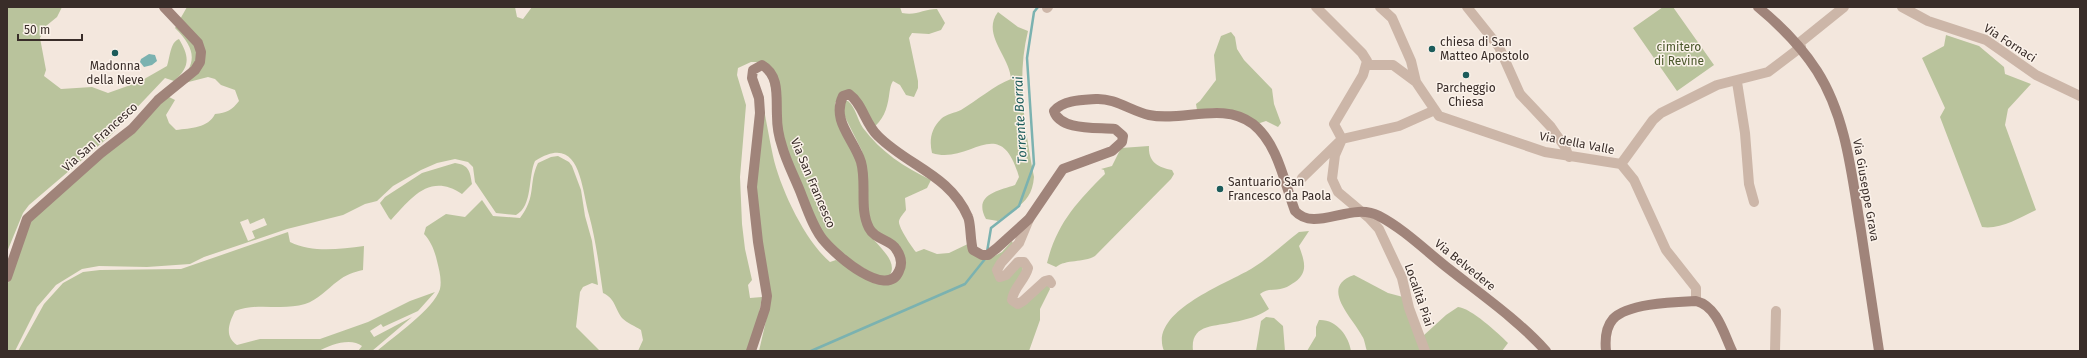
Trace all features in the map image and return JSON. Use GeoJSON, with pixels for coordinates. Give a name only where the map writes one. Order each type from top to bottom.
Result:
{"type":"FeatureCollection","features":[{"type":"Feature","properties":{"kind":"street","name":"Via San Francesco"},"geometry":{"type":"LineString","coordinates":[[7,277],[27,220],[100,153],[132,129],[158,100],[195,70],[200,62],[201,52],[198,43],[164,7]]}},
{"type":"Feature","properties":{"kind":"street"},"geometry":{"type":"LineString","coordinates":[[1316,7],[1366,58],[1367,65],[1351,97],[1334,124],[1342,139]]}},
{"type":"Feature","properties":{"kind":"street"},"geometry":{"type":"LineString","coordinates":[[1380,7],[1392,18],[1398,30],[1411,61],[1416,82]]}},
{"type":"Feature","properties":{"kind":"street"},"geometry":{"type":"LineString","coordinates":[[1467,7],[1499,47],[1520,94],[1551,127],[1565,147],[1568,157]]}},
{"type":"Feature","properties":{"kind":"street","name":"Via Giuseppe Grava"},"geometry":{"type":"LineString","coordinates":[[1758,7],[1785,29],[1799,46],[1821,78],[1834,105],[1857,206],[1879,351]]}},
{"type":"Feature","properties":{"kind":"street"},"geometry":{"type":"LineString","coordinates":[[1621,164],[1653,120],[1661,113],[1718,85],[1737,82],[1768,72],[1844,7]]}},
{"type":"Feature","properties":{"kind":"street","name":"Via Fornaci"},"geometry":{"type":"LineString","coordinates":[[1902,7],[1928,21],[1986,40],[2030,72],[2080,96]]}},
{"type":"Feature","properties":{"kind":"street","name":"Via San Francesco"},"geometry":{"type":"LineString","coordinates":[[751,351],[766,309],[767,296],[758,242],[752,187],[760,98],[752,78],[753,70],[762,64],[767,67],[773,76],[777,94],[777,117],[782,147],[808,211],[824,241],[840,256],[866,276],[881,281],[898,274],[902,265],[900,255],[894,245],[874,235],[868,226],[865,217],[865,175],[858,152],[845,132],[840,118],[839,106],[843,96],[849,94],[858,100],[862,112],[877,135],[943,182],[960,201],[969,219],[969,237],[973,250],[985,255],[1029,219],[1063,169],[1112,151],[1122,142],[1123,136],[1115,129],[1073,126],[1056,118],[1054,111],[1060,104],[1098,99],[1117,103],[1150,115],[1173,116],[1226,112],[1238,115],[1261,132],[1274,151],[1295,211],[1300,217],[1312,220],[1359,210]]}},
{"type":"Feature","properties":{"kind":"street"},"geometry":{"type":"LineString","coordinates":[[1302,178],[1342,139],[1399,126],[1435,110],[1416,82],[1393,65],[1367,65]]}},
{"type":"Feature","properties":{"kind":"street"},"geometry":{"type":"LineString","coordinates":[[1737,82],[1745,134],[1749,184],[1754,202]]}},
{"type":"Feature","properties":{"kind":"street","name":"Via della Valle"},"geometry":{"type":"LineString","coordinates":[[1435,110],[1439,116],[1459,124],[1545,152],[1568,157],[1621,164],[1634,180],[1666,250],[1696,288],[1696,301]]}},
{"type":"Feature","properties":{"kind":"street"},"geometry":{"type":"LineString","coordinates":[[1342,139],[1335,155],[1332,179],[1338,192],[1359,210]]}},
{"type":"Feature","properties":{"kind":"street","name":"Località Piai"},"geometry":{"type":"LineString","coordinates":[[1359,210],[1379,229],[1402,278],[1409,308],[1425,351]]}},
{"type":"Feature","properties":{"kind":"street","name":"Via Belvedere"},"geometry":{"type":"LineString","coordinates":[[1359,210],[1378,215],[1412,240],[1533,337],[1546,351]]}},
{"type":"Feature","properties":{"kind":"street"},"geometry":{"type":"LineString","coordinates":[[1029,219],[1019,243],[1001,263],[997,270],[1000,277],[1006,275],[1018,262],[1024,262],[1028,268],[1013,295],[1012,300],[1018,304],[1045,281],[1049,280],[1051,284]]}},
{"type":"Feature","properties":{"kind":"street"},"geometry":{"type":"LineString","coordinates":[[1606,351],[1608,328],[1613,319],[1627,310],[1696,301],[1704,303],[1711,309],[1732,351]]}},
{"type":"Feature","properties":{"kind":"street"},"geometry":{"type":"LineString","coordinates":[[1775,351],[1776,311]]}},
{"type":"Feature","properties":{"kind":"green space"},"geometry":{"type":"Polygon","coordinates":[[[7,7],[62,7],[57,17],[46,26],[40,38],[46,70],[44,76],[61,89],[92,87],[108,93],[139,82],[167,66],[172,47],[179,39],[185,51],[187,61],[186,66],[180,76],[174,81],[165,78],[110,136],[29,205],[23,213],[7,252],[7,7]]]}},
{"type":"Feature","properties":{"kind":"green space"},"geometry":{"type":"Polygon","coordinates":[[[187,7],[515,7],[517,17],[523,19],[532,7],[900,7],[902,13],[907,14],[937,9],[945,23],[941,30],[929,34],[912,33],[909,38],[918,81],[918,88],[914,97],[906,95],[900,85],[893,81],[884,114],[872,129],[858,101],[839,98],[835,103],[836,109],[858,163],[862,222],[870,236],[887,255],[891,262],[892,268],[890,275],[881,279],[833,249],[804,205],[780,128],[768,74],[757,62],[751,62],[738,68],[737,75],[746,105],[740,177],[742,224],[745,249],[752,280],[748,285],[750,298],[762,297],[752,351],[638,351],[643,340],[641,330],[622,318],[610,298],[603,293],[594,234],[580,178],[576,166],[570,158],[561,153],[550,154],[535,161],[528,198],[521,211],[516,215],[496,213],[475,182],[473,167],[468,162],[455,159],[437,163],[421,170],[393,186],[377,201],[365,204],[343,215],[287,229],[204,257],[190,264],[147,267],[99,266],[82,269],[56,285],[37,307],[15,351],[7,351],[7,286],[19,249],[32,218],[167,96],[175,100],[166,115],[169,123],[176,130],[204,125],[212,119],[215,114],[223,113],[229,110],[239,101],[235,90],[221,85],[215,79],[208,77],[177,85],[188,70],[192,56],[191,50],[187,43],[175,28],[187,7]],[[264,218],[250,224],[248,219],[240,222],[248,241],[255,238],[252,231],[267,225],[264,218]]]}},
{"type":"Feature","properties":{"kind":"green space","name":"cimitero di Revine"},"geometry":{"type":"Polygon","coordinates":[[[1663,7],[1673,7],[1714,65],[1677,91],[1633,28],[1663,7]]]}},
{"type":"Feature","properties":{"kind":"green space"},"geometry":{"type":"Polygon","coordinates":[[[998,12],[1018,27],[1028,31],[1024,49],[1022,86],[1025,122],[1034,177],[1033,186],[1030,193],[1022,204],[998,221],[986,219],[983,211],[985,199],[994,192],[1015,185],[1019,177],[1011,158],[1003,147],[993,144],[983,145],[959,153],[946,155],[932,153],[931,144],[933,131],[943,117],[961,110],[992,89],[1011,79],[1006,62],[994,37],[994,20],[998,12]]]}},
{"type":"Feature","properties":{"kind":"green space"},"geometry":{"type":"Polygon","coordinates":[[[1231,32],[1235,37],[1237,49],[1244,60],[1272,89],[1274,104],[1281,123],[1278,127],[1266,121],[1257,124],[1236,111],[1222,109],[1197,110],[1196,104],[1216,80],[1214,55],[1221,36],[1231,32]]]}},
{"type":"Feature","properties":{"kind":"green space"},"geometry":{"type":"Polygon","coordinates":[[[1946,35],[1979,46],[2004,67],[2005,74],[2031,84],[2008,109],[2005,125],[2036,210],[1996,227],[1982,227],[1940,117],[1945,108],[1922,58],[1944,46],[1946,35]]]}},
{"type":"Feature","properties":{"kind":"green space"},"geometry":{"type":"Polygon","coordinates":[[[755,75],[763,105],[776,169],[781,183],[803,228],[821,253],[830,262],[836,260],[876,284],[889,285],[898,274],[896,255],[870,226],[862,151],[843,113],[845,101],[848,101],[853,107],[863,128],[885,152],[902,164],[931,180],[927,188],[905,198],[906,210],[899,221],[903,232],[916,252],[924,249],[937,254],[949,253],[972,242],[989,259],[1002,252],[1012,241],[1014,246],[996,274],[1018,266],[1023,267],[1015,306],[1048,283],[1050,289],[1040,309],[1040,320],[1029,351],[759,351],[768,312],[754,223],[758,111],[755,75]]]}},
{"type":"Feature","properties":{"kind":"green space"},"geometry":{"type":"Polygon","coordinates":[[[1149,146],[1149,152],[1152,160],[1162,167],[1172,170],[1174,174],[1171,179],[1095,256],[1085,260],[1065,263],[1056,267],[1047,263],[1056,236],[1069,214],[1105,174],[1104,170],[1101,169],[1112,166],[1121,148],[1149,146]]]}},
{"type":"Feature","properties":{"kind":"green space"},"geometry":{"type":"Polygon","coordinates":[[[558,156],[569,162],[572,166],[581,190],[585,216],[592,241],[598,285],[592,283],[583,287],[580,292],[576,327],[600,351],[377,351],[422,314],[436,297],[440,289],[439,271],[434,250],[424,234],[426,227],[446,214],[465,217],[482,200],[493,216],[520,218],[529,203],[533,177],[538,163],[551,157],[558,156]]]}},
{"type":"Feature","properties":{"kind":"green space"},"geometry":{"type":"Polygon","coordinates":[[[455,163],[463,165],[468,169],[472,184],[462,194],[451,188],[440,186],[431,187],[422,190],[414,196],[391,220],[389,218],[380,203],[385,197],[422,173],[455,163]]]}},
{"type":"Feature","properties":{"kind":"green space"},"geometry":{"type":"Polygon","coordinates":[[[1309,231],[1299,246],[1304,261],[1304,270],[1299,278],[1285,288],[1266,291],[1260,294],[1269,309],[1248,319],[1205,328],[1195,335],[1193,351],[1164,351],[1162,337],[1167,324],[1178,312],[1208,291],[1251,269],[1299,232],[1309,231]]]}},
{"type":"Feature","properties":{"kind":"green space"},"geometry":{"type":"Polygon","coordinates":[[[288,232],[290,242],[308,248],[326,249],[364,246],[363,270],[344,277],[318,297],[305,304],[287,307],[252,307],[235,311],[231,320],[229,333],[230,338],[237,345],[260,339],[320,339],[368,322],[410,301],[435,292],[418,311],[383,327],[381,324],[370,331],[374,337],[412,317],[372,351],[358,351],[362,346],[357,343],[346,342],[328,346],[319,351],[18,351],[44,304],[63,283],[83,272],[100,270],[181,269],[288,232]]]}},
{"type":"Feature","properties":{"kind":"green space"},"geometry":{"type":"Polygon","coordinates":[[[1354,275],[1388,293],[1403,297],[1423,351],[1367,351],[1363,338],[1346,312],[1339,295],[1339,287],[1344,280],[1354,275]]]}},
{"type":"Feature","properties":{"kind":"green space"},"geometry":{"type":"Polygon","coordinates":[[[1458,307],[1463,308],[1477,316],[1508,343],[1502,351],[1429,351],[1423,336],[1446,315],[1458,307]]]}},
{"type":"Feature","properties":{"kind":"green space"},"geometry":{"type":"Polygon","coordinates":[[[1266,317],[1274,318],[1283,326],[1285,351],[1256,351],[1261,321],[1266,317]]]}},
{"type":"Feature","properties":{"kind":"green space"},"geometry":{"type":"Polygon","coordinates":[[[1319,320],[1325,320],[1336,325],[1348,340],[1351,351],[1307,351],[1316,336],[1316,327],[1319,320]]]}},
{"type":"Feature","properties":{"kind":"water"},"geometry":{"type":"Polygon","coordinates":[[[149,54],[155,55],[157,61],[152,65],[144,67],[140,62],[141,59],[149,54]]]}},
{"type":"Feature","properties":{"kind":"waterway","name":"Torrente Borrai"},"geometry":{"type":"LineString","coordinates":[[987,252],[991,228],[1019,206],[1034,164],[1027,58],[1034,12],[1038,7]]}},
{"type":"Feature","properties":{"kind":"waterway","name":"Torrente Borrai"},"geometry":{"type":"LineString","coordinates":[[811,351],[965,284],[985,259]]}},
{"type":"Feature","properties":{"kind":"place","name":"chiesa di San Matteo Apostolo"},"geometry":{"type":"Point","coordinates":[1432,49]}},
{"type":"Feature","properties":{"kind":"place","name":"Madonna della Neve"},"geometry":{"type":"Point","coordinates":[115,53]}},
{"type":"Feature","properties":{"kind":"place","name":"Parcheggio Chiesa"},"geometry":{"type":"Point","coordinates":[1466,75]}},
{"type":"Feature","properties":{"kind":"place","name":"Santuario San Francesco da Paola"},"geometry":{"type":"Point","coordinates":[1220,189]}}]}
